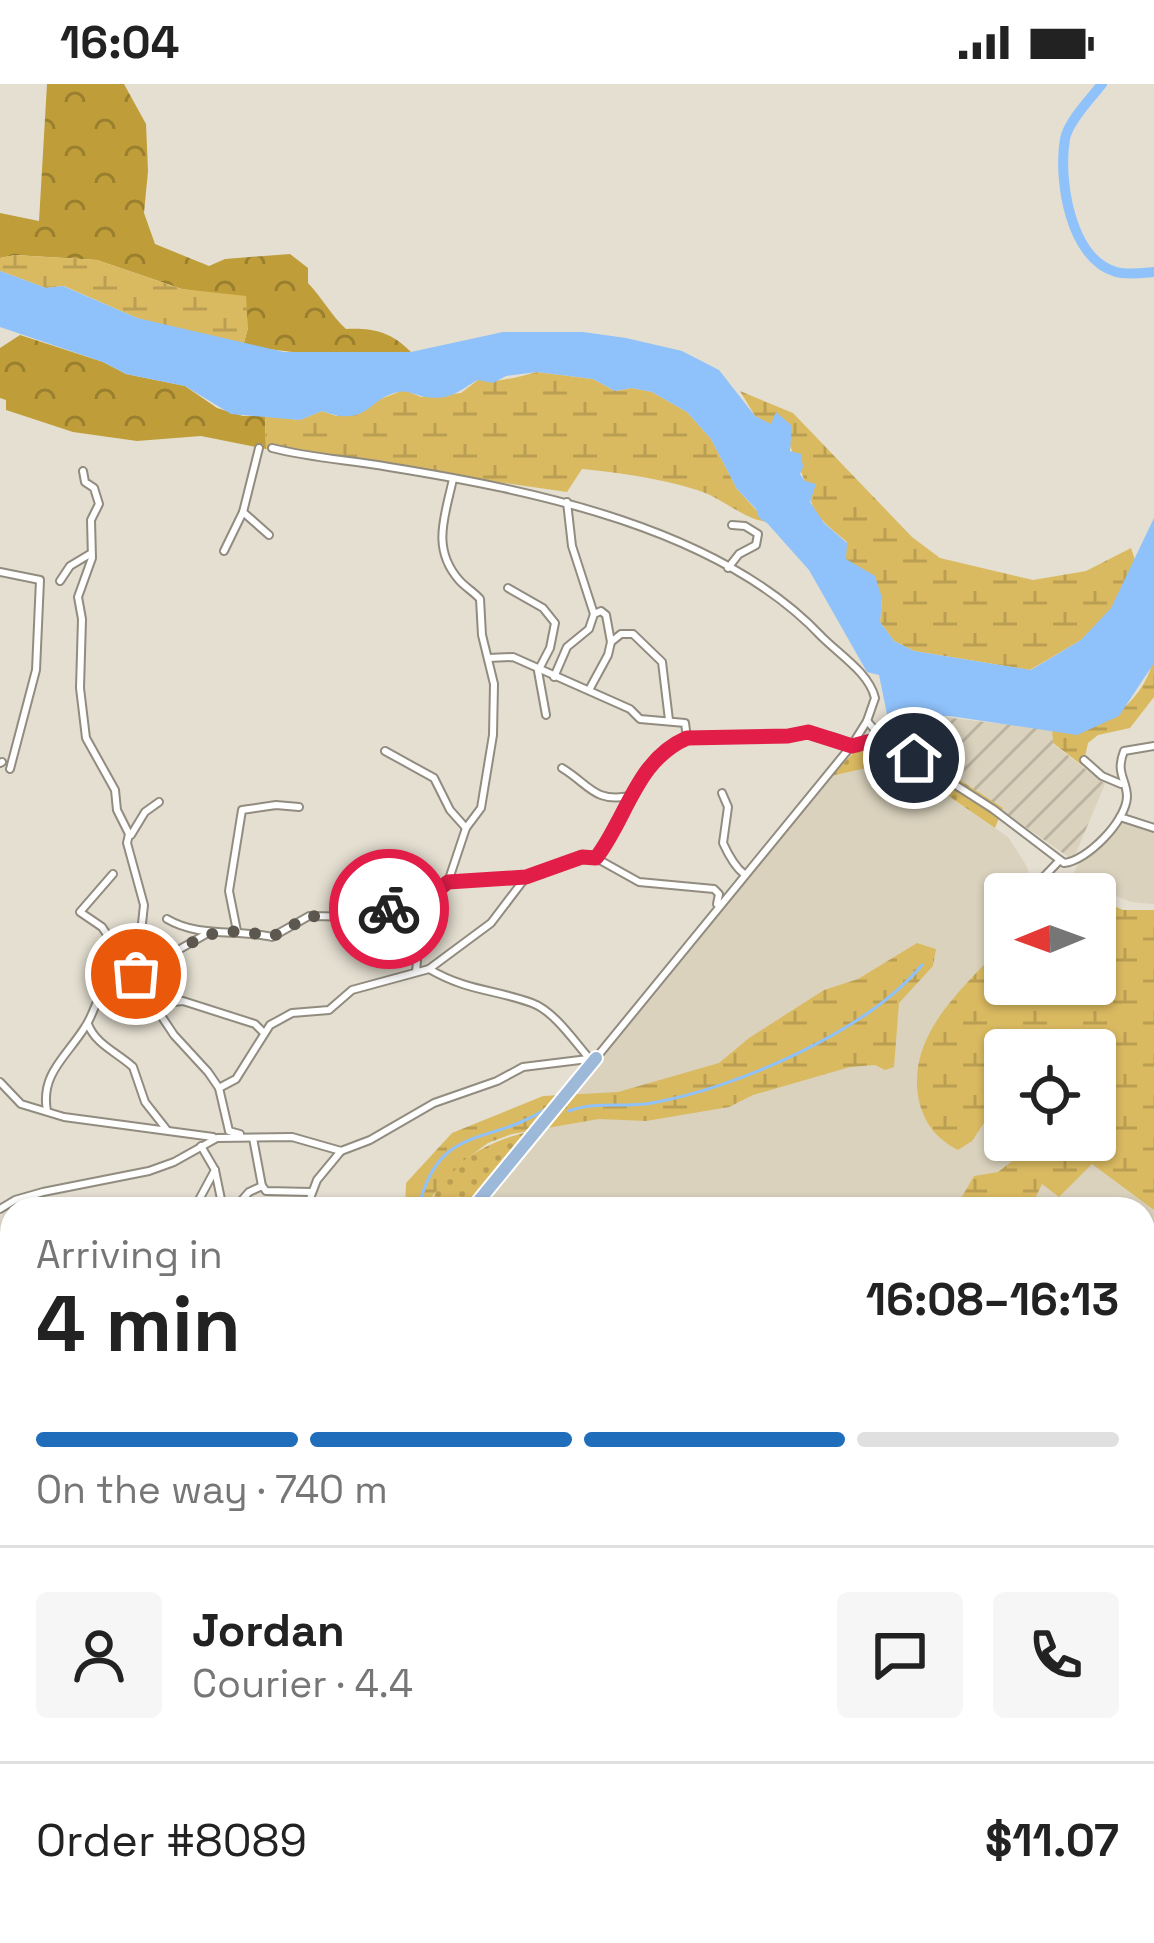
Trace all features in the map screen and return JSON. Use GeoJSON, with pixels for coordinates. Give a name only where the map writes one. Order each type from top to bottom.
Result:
{"type":"FeatureCollection","features":[{"type":"Feature","properties":{"kind":"main road"},"geometry":{"type":"LineString","coordinates":[[482,1197],[593,1059]]}},
{"type":"Feature","properties":{"kind":"street"},"geometry":{"type":"LineString","coordinates":[[224,550],[243,512],[259,448]]}},
{"type":"Feature","properties":{"kind":"street"},"geometry":{"type":"LineString","coordinates":[[272,448],[567,502],[666,536],[728,568],[809,622],[875,694],[867,722],[852,746],[593,1059],[523,1067],[434,1102],[370,1140],[341,1151],[310,1197]]}},
{"type":"Feature","properties":{"kind":"street"},"geometry":{"type":"LineString","coordinates":[[83,471],[99,504],[91,520],[94,552],[78,597],[86,738],[115,790],[117,810],[129,834],[144,905],[140,942],[153,1001]]}},
{"type":"Feature","properties":{"kind":"street"},"geometry":{"type":"LineString","coordinates":[[47,1112],[44,1105],[53,1068],[88,1024],[102,992],[138,977],[208,933],[227,928],[272,937],[309,916],[365,917],[448,882],[466,828],[481,808],[494,735],[494,684],[480,599],[454,575],[441,547],[442,520],[453,479]]}},
{"type":"Feature","properties":{"kind":"street"},"geometry":{"type":"LineString","coordinates":[[567,502],[579,574],[594,614]]}},
{"type":"Feature","properties":{"kind":"street"},"geometry":{"type":"LineString","coordinates":[[243,512],[269,535]]}},
{"type":"Feature","properties":{"kind":"street"},"geometry":{"type":"LineString","coordinates":[[728,568],[739,554],[756,545],[758,534],[732,525]]}},
{"type":"Feature","properties":{"kind":"street"},"geometry":{"type":"LineString","coordinates":[[59,581],[70,566],[94,552]]}},
{"type":"Feature","properties":{"kind":"street"},"geometry":{"type":"LineString","coordinates":[[0,572],[40,580],[36,670],[10,769]]}},
{"type":"Feature","properties":{"kind":"street"},"geometry":{"type":"LineString","coordinates":[[508,588],[543,608],[555,623],[538,670],[546,716]]}},
{"type":"Feature","properties":{"kind":"street"},"geometry":{"type":"LineString","coordinates":[[554,677],[567,647],[589,629],[597,610],[606,614],[611,643]]}},
{"type":"Feature","properties":{"kind":"street"},"geometry":{"type":"LineString","coordinates":[[590,690],[611,643],[621,634],[633,634],[662,662],[669,720]]}},
{"type":"Feature","properties":{"kind":"street"},"geometry":{"type":"LineString","coordinates":[[488,658],[513,657],[630,709],[640,719],[685,723],[687,738]]}},
{"type":"Feature","properties":{"kind":"street"},"geometry":{"type":"LineString","coordinates":[[867,722],[882,738],[993,809],[1059,861],[1077,861],[1120,817],[1127,793],[1084,760]]}},
{"type":"Feature","properties":{"kind":"street"},"geometry":{"type":"LineString","coordinates":[[596,858],[630,796],[675,743],[687,738],[808,732],[852,746],[882,738]]}},
{"type":"Feature","properties":{"kind":"street"},"geometry":{"type":"LineString","coordinates":[[1121,784],[1124,752],[1154,746]]}},
{"type":"Feature","properties":{"kind":"street"},"geometry":{"type":"LineString","coordinates":[[385,751],[434,778],[450,810],[466,828]]}},
{"type":"Feature","properties":{"kind":"street"},"geometry":{"type":"LineString","coordinates":[[562,768],[611,800],[630,796]]}},
{"type":"Feature","properties":{"kind":"street"},"geometry":{"type":"LineString","coordinates":[[722,794],[728,808],[723,843],[744,874]]}},
{"type":"Feature","properties":{"kind":"street"},"geometry":{"type":"LineString","coordinates":[[131,835],[145,812],[159,802]]}},
{"type":"Feature","properties":{"kind":"street"},"geometry":{"type":"LineString","coordinates":[[237,931],[229,891],[242,810],[299,807]]}},
{"type":"Feature","properties":{"kind":"street"},"geometry":{"type":"LineString","coordinates":[[1120,817],[1154,828]]}},
{"type":"Feature","properties":{"kind":"street"},"geometry":{"type":"LineString","coordinates":[[448,882],[526,877],[582,857],[596,858],[639,882],[714,889],[719,893],[717,907]]}},
{"type":"Feature","properties":{"kind":"street"},"geometry":{"type":"LineString","coordinates":[[1047,873],[1059,861]]}},
{"type":"Feature","properties":{"kind":"street"},"geometry":{"type":"LineString","coordinates":[[113,874],[80,912],[102,927],[174,1035],[219,1088],[229,1132],[252,1137]]}},
{"type":"Feature","properties":{"kind":"street"},"geometry":{"type":"LineString","coordinates":[[219,1088],[236,1079],[263,1032],[292,1013],[329,1010],[352,990],[430,970],[491,923],[526,877]]}},
{"type":"Feature","properties":{"kind":"street"},"geometry":{"type":"LineString","coordinates":[[416,974],[416,947],[438,890]]}},
{"type":"Feature","properties":{"kind":"street"},"geometry":{"type":"LineString","coordinates":[[167,920],[208,933]]}},
{"type":"Feature","properties":{"kind":"street"},"geometry":{"type":"LineString","coordinates":[[430,970],[456,985],[531,1002],[593,1059]]}},
{"type":"Feature","properties":{"kind":"street"},"geometry":{"type":"LineString","coordinates":[[153,1001],[183,1001],[255,1024],[263,1032]]}},
{"type":"Feature","properties":{"kind":"street"},"geometry":{"type":"LineString","coordinates":[[88,1024],[111,1053],[133,1067],[145,1102],[167,1130]]}},
{"type":"Feature","properties":{"kind":"street"},"geometry":{"type":"LineString","coordinates":[[0,1082],[21,1104],[90,1123],[217,1138],[292,1137],[341,1151]]}},
{"type":"Feature","properties":{"kind":"street"},"geometry":{"type":"LineString","coordinates":[[252,1137],[266,1191],[311,1192]]}},
{"type":"Feature","properties":{"kind":"street"},"geometry":{"type":"LineString","coordinates":[[26,1197],[149,1171],[217,1138]]}},
{"type":"Feature","properties":{"kind":"street"},"geometry":{"type":"LineString","coordinates":[[201,1146],[215,1170],[221,1197]]}},
{"type":"Feature","properties":{"kind":"street"},"geometry":{"type":"LineString","coordinates":[[200,1197],[215,1170]]}},
{"type":"Feature","properties":{"kind":"street"},"geometry":{"type":"LineString","coordinates":[[245,1197],[262,1186]]}},
{"type":"Feature","properties":{"kind":"shaded area"},"geometry":{"type":"Polygon","coordinates":[[[915,717],[1052,730],[1053,744],[1105,784],[1073,860],[920,753],[912,739],[915,717]]]}},
{"type":"Feature","properties":{"kind":"shaded area"},"geometry":{"type":"Polygon","coordinates":[[[898,761],[1008,837],[1029,873],[984,873],[984,1005],[1116,1005],[1116,972],[1154,950],[1154,1197],[487,1197],[831,776],[898,761]]]}},
{"type":"Feature","properties":{"kind":"shaded area"},"geometry":{"type":"Polygon","coordinates":[[[1123,821],[1154,829],[1154,904],[1116,896],[1116,873],[1074,873],[1123,821]]]}},
{"type":"Feature","properties":{"kind":"green space"},"geometry":{"type":"Polygon","coordinates":[[[47,84],[124,84],[146,124],[144,213],[155,244],[209,266],[225,259],[290,254],[308,268],[308,283],[346,329],[382,333],[411,352],[309,354],[243,346],[248,328],[231,297],[182,289],[97,260],[0,258],[0,213],[39,221],[47,84]]]}},
{"type":"Feature","properties":{"kind":"green space"},"geometry":{"type":"Polygon","coordinates":[[[0,258],[97,260],[182,289],[246,296],[248,328],[243,346],[137,318],[64,286],[46,288],[0,271],[0,258]]]}},
{"type":"Feature","properties":{"kind":"green space"},"geometry":{"type":"Polygon","coordinates":[[[20,335],[126,374],[185,386],[217,408],[243,416],[265,416],[266,449],[201,436],[137,441],[73,432],[6,410],[6,400],[0,398],[0,348],[20,335]]]}},
{"type":"Feature","properties":{"kind":"green space"},"geometry":{"type":"Polygon","coordinates":[[[537,372],[593,379],[615,391],[652,392],[687,412],[711,439],[737,489],[767,522],[697,490],[626,474],[582,469],[567,492],[266,449],[265,416],[300,420],[322,411],[336,416],[404,390],[421,397],[461,393],[478,380],[537,372]]]}},
{"type":"Feature","properties":{"kind":"green space"},"geometry":{"type":"Polygon","coordinates":[[[740,391],[793,413],[912,537],[940,558],[1033,580],[1086,571],[1131,548],[1136,563],[1112,608],[1081,640],[1030,670],[914,651],[894,641],[880,622],[882,598],[845,559],[847,542],[814,508],[776,413],[771,425],[755,416],[740,391]]]}},
{"type":"Feature","properties":{"kind":"green space"},"geometry":{"type":"Polygon","coordinates":[[[1154,650],[1154,697],[1130,728],[1098,735],[1088,743],[1083,766],[1053,743],[1052,730],[1086,730],[1119,712],[1144,683],[1154,650]]]}},
{"type":"Feature","properties":{"kind":"green space"},"geometry":{"type":"Polygon","coordinates":[[[887,714],[915,717],[912,739],[920,754],[1003,808],[995,828],[898,761],[831,776],[860,746],[873,744],[887,714]]]}},
{"type":"Feature","properties":{"kind":"green space"},"geometry":{"type":"Polygon","coordinates":[[[1116,907],[1154,910],[1154,1197],[1136,1197],[1092,1164],[1059,1197],[1042,1184],[1036,1197],[962,1197],[974,1176],[998,1172],[1012,1161],[1116,1161],[1116,1029],[984,1029],[984,1123],[972,1141],[958,1150],[933,1130],[919,1101],[920,1057],[938,1018],[984,965],[984,1005],[1116,1005],[1116,907]]]}},
{"type":"Feature","properties":{"kind":"green space"},"geometry":{"type":"Polygon","coordinates":[[[917,943],[936,949],[933,966],[899,1003],[894,1067],[850,1067],[753,1095],[729,1107],[646,1121],[599,1119],[512,1134],[488,1143],[462,1162],[432,1197],[405,1197],[406,1183],[452,1133],[543,1096],[618,1092],[719,1063],[824,990],[858,979],[917,943]]]}},
{"type":"Feature","properties":{"kind":"green space"},"geometry":{"type":"Polygon","coordinates":[[[543,1129],[487,1197],[434,1197],[460,1164],[507,1138],[543,1129]]]}},
{"type":"Feature","properties":{"kind":"water"},"geometry":{"type":"Polygon","coordinates":[[[0,271],[46,288],[63,286],[137,318],[284,352],[411,352],[503,332],[583,332],[682,351],[719,370],[755,416],[771,424],[776,412],[792,426],[790,451],[801,454],[800,474],[805,481],[816,484],[810,502],[824,523],[847,543],[846,559],[875,576],[882,598],[880,622],[894,641],[914,651],[1031,670],[1081,640],[1111,608],[1154,518],[1154,663],[1119,716],[1077,735],[950,716],[887,714],[879,675],[867,672],[809,570],[737,489],[711,439],[687,412],[652,392],[615,391],[593,379],[537,372],[506,376],[493,383],[478,380],[442,397],[399,392],[350,416],[322,411],[300,420],[231,414],[185,386],[126,374],[0,327],[0,271]]]}},
{"type":"Feature","properties":{"kind":"waterway"},"geometry":{"type":"LineString","coordinates":[[1102,84],[1065,139],[1064,175],[1071,216],[1078,235],[1100,264],[1121,273],[1154,272]]}},
{"type":"Feature","properties":{"kind":"waterway"},"geometry":{"type":"LineString","coordinates":[[569,1111],[652,1103],[760,1070],[869,1012],[922,965]]}},
{"type":"Feature","properties":{"kind":"waterway"},"geometry":{"type":"LineString","coordinates":[[422,1197],[427,1181],[452,1149],[546,1109]]}},
{"type":"Feature","properties":{"kind":"way so far"},"geometry":{"type":"LineString","coordinates":[[136,974],[180,947],[227,928],[272,937],[309,916],[353,919],[389,909]]}},
{"type":"Feature","properties":{"kind":"route"},"geometry":{"type":"LineString","coordinates":[[389,909],[448,882],[526,877],[582,857],[596,858],[650,767],[687,738],[808,732],[852,746],[882,738],[914,758]]}}]}
